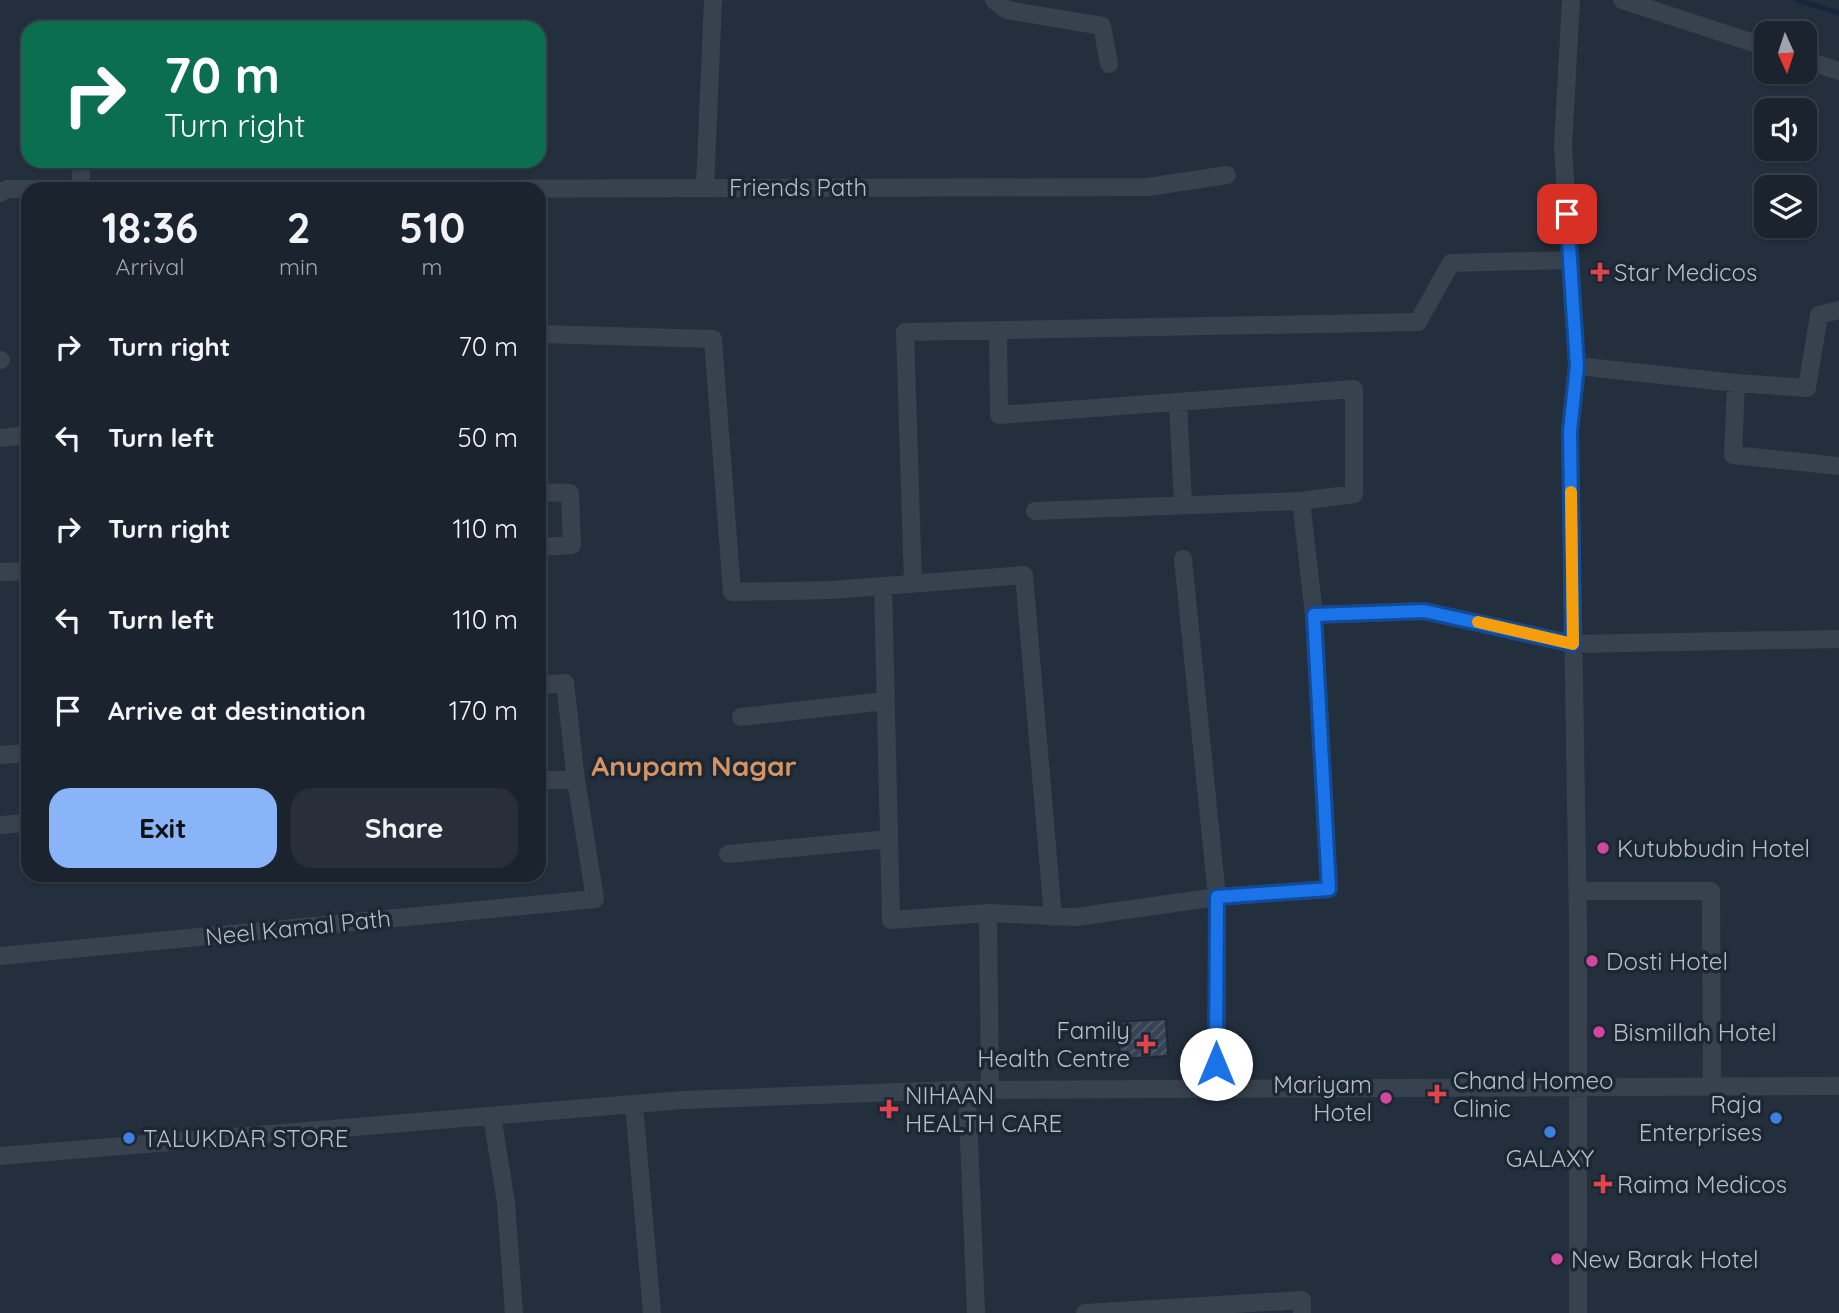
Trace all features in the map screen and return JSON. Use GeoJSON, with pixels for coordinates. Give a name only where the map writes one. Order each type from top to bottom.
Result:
{"type":"FeatureCollection","features":[{"type":"Feature","properties":{"kind":"street"},"geometry":{"type":"LineString","coordinates":[[705,187],[713,0]]}},
{"type":"Feature","properties":{"kind":"street"},"geometry":{"type":"LineString","coordinates":[[1571,0],[1563,146],[1577,366],[1570,431],[1577,891],[1578,1313]]}},
{"type":"Feature","properties":{"kind":"street"},"geometry":{"type":"LineString","coordinates":[[1622,0],[1754,43]]}},
{"type":"Feature","properties":{"kind":"street"},"geometry":{"type":"LineString","coordinates":[[1003,3],[1102,26],[1109,64]]}},
{"type":"Feature","properties":{"kind":"street"},"geometry":{"type":"LineString","coordinates":[[1817,64],[1839,71]]}},
{"type":"Feature","properties":{"kind":"street","name":"Friends Path"},"geometry":{"type":"LineString","coordinates":[[546,188],[1148,187],[1227,175]]}},
{"type":"Feature","properties":{"kind":"street"},"geometry":{"type":"LineString","coordinates":[[0,193],[21,190]]}},
{"type":"Feature","properties":{"kind":"street"},"geometry":{"type":"LineString","coordinates":[[913,583],[905,332],[1418,322],[1451,263],[1570,260]]}},
{"type":"Feature","properties":{"kind":"street"},"geometry":{"type":"LineString","coordinates":[[1577,366],[1736,383],[1807,387],[1819,315],[1839,310]]}},
{"type":"Feature","properties":{"kind":"street"},"geometry":{"type":"LineString","coordinates":[[998,330],[999,415],[1354,390],[1354,494],[1301,501],[1035,510]]}},
{"type":"Feature","properties":{"kind":"street"},"geometry":{"type":"LineString","coordinates":[[546,334],[713,339],[732,592],[883,586],[1024,575],[1053,917]]}},
{"type":"Feature","properties":{"kind":"street"},"geometry":{"type":"LineString","coordinates":[[1736,383],[1733,455],[1839,467]]}},
{"type":"Feature","properties":{"kind":"street"},"geometry":{"type":"LineString","coordinates":[[1178,402],[1183,504]]}},
{"type":"Feature","properties":{"kind":"street"},"geometry":{"type":"LineString","coordinates":[[0,438],[21,436]]}},
{"type":"Feature","properties":{"kind":"street"},"geometry":{"type":"LineString","coordinates":[[546,492],[570,493],[572,545],[546,547]]}},
{"type":"Feature","properties":{"kind":"street"},"geometry":{"type":"LineString","coordinates":[[883,586],[891,920],[988,913],[1076,917],[1217,897],[1329,889],[1314,615],[1301,501]]}},
{"type":"Feature","properties":{"kind":"street"},"geometry":{"type":"LineString","coordinates":[[1183,559],[1217,897],[1217,1089]]}},
{"type":"Feature","properties":{"kind":"street"},"geometry":{"type":"LineString","coordinates":[[0,572],[21,571]]}},
{"type":"Feature","properties":{"kind":"street"},"geometry":{"type":"LineString","coordinates":[[1314,615],[1424,611],[1573,644],[1839,639]]}},
{"type":"Feature","properties":{"kind":"street"},"geometry":{"type":"LineString","coordinates":[[546,684],[565,683],[576,780],[546,780]]}},
{"type":"Feature","properties":{"kind":"street"},"geometry":{"type":"LineString","coordinates":[[741,717],[886,701]]}},
{"type":"Feature","properties":{"kind":"street"},"geometry":{"type":"LineString","coordinates":[[0,755],[21,754]]}},
{"type":"Feature","properties":{"kind":"street","name":"Neel Kamal Path"},"geometry":{"type":"LineString","coordinates":[[0,956],[596,899],[576,780]]}},
{"type":"Feature","properties":{"kind":"street"},"geometry":{"type":"LineString","coordinates":[[0,825],[21,824]]}},
{"type":"Feature","properties":{"kind":"street"},"geometry":{"type":"LineString","coordinates":[[728,854],[889,839]]}},
{"type":"Feature","properties":{"kind":"street"},"geometry":{"type":"LineString","coordinates":[[1577,891],[1711,891],[1712,1086]]}},
{"type":"Feature","properties":{"kind":"street"},"geometry":{"type":"LineString","coordinates":[[988,913],[990,1090]]}},
{"type":"Feature","properties":{"kind":"street"},"geometry":{"type":"LineString","coordinates":[[0,1156],[683,1100],[967,1090],[1839,1086]]}},
{"type":"Feature","properties":{"kind":"street"},"geometry":{"type":"LineString","coordinates":[[967,1090],[975,1313]]}},
{"type":"Feature","properties":{"kind":"street"},"geometry":{"type":"LineString","coordinates":[[634,1104],[652,1313]]}},
{"type":"Feature","properties":{"kind":"street"},"geometry":{"type":"LineString","coordinates":[[492,1116],[506,1203],[514,1313]]}},
{"type":"Feature","properties":{"kind":"street"},"geometry":{"type":"LineString","coordinates":[[1085,1313],[1169,1311],[1302,1300],[1302,1313]]}},
{"type":"Feature","properties":{"kind":"building"},"geometry":{"type":"Polygon","coordinates":[[[1166,1019],[1168,1056],[1120,1059],[1118,1022],[1166,1019]]]}},
{"type":"Feature","properties":{"kind":"waterway"},"geometry":{"type":"LineString","coordinates":[[1797,0],[1839,13]]}},
{"type":"Feature","properties":{"kind":"slow traffic"},"geometry":{"type":"LineString","coordinates":[[1478,622],[1573,644],[1571,492]]}},
{"type":"Feature","properties":{"kind":"place","name":"Star Medicos"},"geometry":{"type":"Point","coordinates":[1600,272]}},
{"type":"Feature","properties":{"kind":"place","name":"Kutubbudin Hotel"},"geometry":{"type":"Point","coordinates":[1603,848]}},
{"type":"Feature","properties":{"kind":"place","name":"Dosti Hotel"},"geometry":{"type":"Point","coordinates":[1592,961]}},
{"type":"Feature","properties":{"kind":"place","name":"Bismillah Hotel"},"geometry":{"type":"Point","coordinates":[1599,1032]}},
{"type":"Feature","properties":{"kind":"place","name":"Family Health Centre"},"geometry":{"type":"Point","coordinates":[1146,1044]}},
{"type":"Feature","properties":{"kind":"place","name":"Chand Homeo Clinic"},"geometry":{"type":"Point","coordinates":[1437,1094]}},
{"type":"Feature","properties":{"kind":"place","name":"Mariyam Hotel"},"geometry":{"type":"Point","coordinates":[1386,1098]}},
{"type":"Feature","properties":{"kind":"place","name":"NIHAAN HEALTH CARE"},"geometry":{"type":"Point","coordinates":[889,1109]}},
{"type":"Feature","properties":{"kind":"place","name":"Raja Enterprises"},"geometry":{"type":"Point","coordinates":[1776,1118]}},
{"type":"Feature","properties":{"kind":"place","name":"GALAXY"},"geometry":{"type":"Point","coordinates":[1550,1132]}},
{"type":"Feature","properties":{"kind":"place","name":"TALUKDAR STORE"},"geometry":{"type":"Point","coordinates":[129,1138]}},
{"type":"Feature","properties":{"kind":"place","name":"Raima Medicos"},"geometry":{"type":"Point","coordinates":[1603,1184]}},
{"type":"Feature","properties":{"kind":"place","name":"New Barak Hotel"},"geometry":{"type":"Point","coordinates":[1557,1259]}},
{"type":"Feature","properties":{"kind":"district","name":"Anupam Nagar"},"geometry":{"type":"Point","coordinates":[694,765]}},
{"type":"Feature","properties":{"kind":"route"},"geometry":{"type":"LineString","coordinates":[[1216,1064],[1217,897],[1329,889],[1314,615],[1424,611],[1573,644],[1570,431],[1577,366],[1567,214]]}}]}
